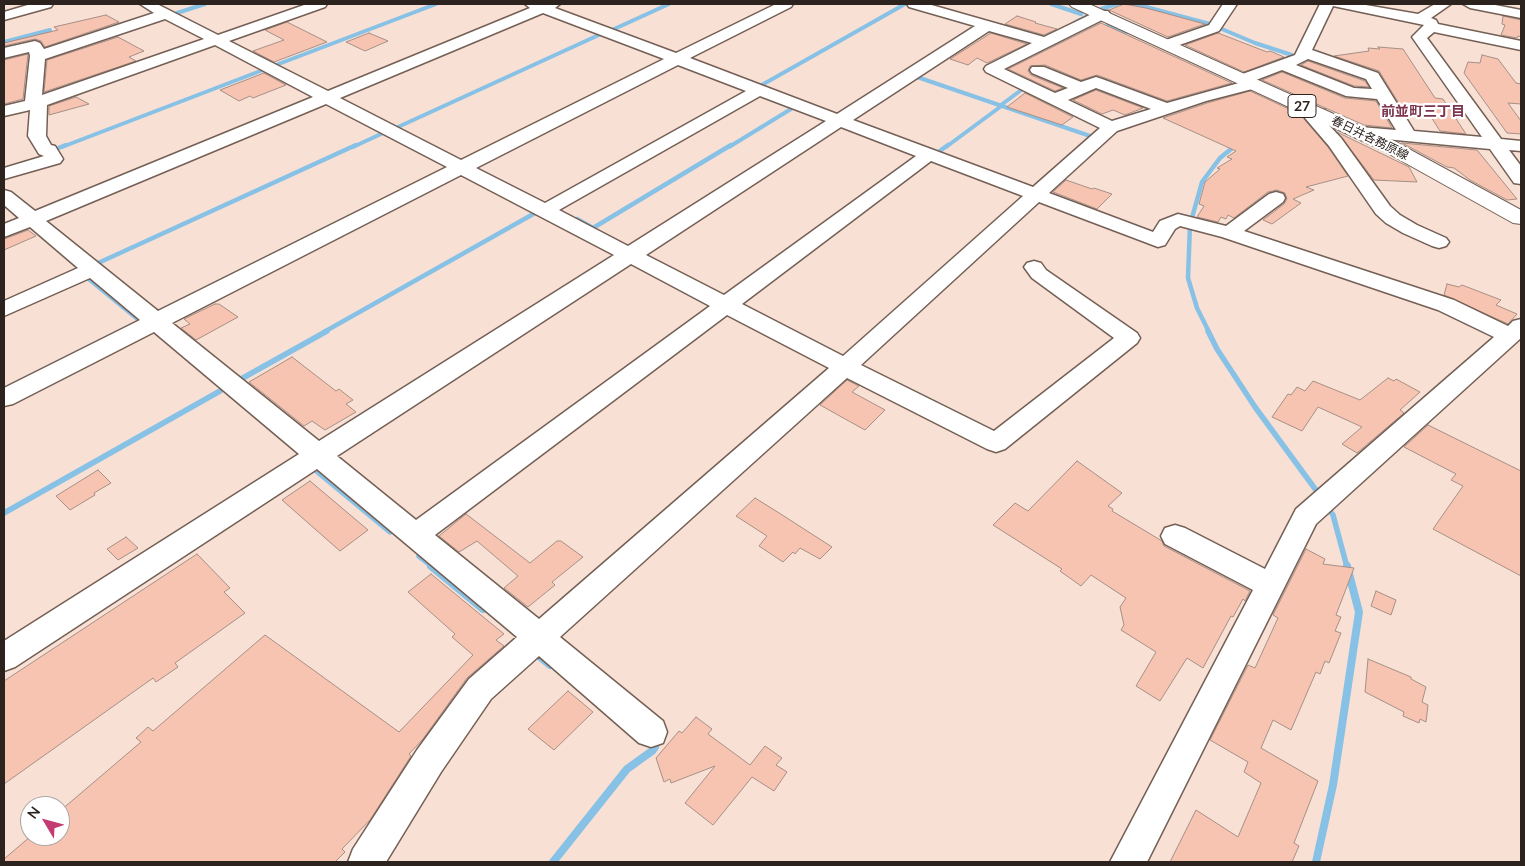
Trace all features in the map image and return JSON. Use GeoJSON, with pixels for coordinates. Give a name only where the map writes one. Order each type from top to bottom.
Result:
{"type":"FeatureCollection","features":[{"type":"Feature","properties":{"kind":"main road","name":"春日井各務原線"},"geometry":{"type":"LineString","coordinates":[[1077,4],[1103,14],[1360,132],[1456,181],[1521,218]]}},
{"type":"Feature","properties":{"kind":"street"},"geometry":{"type":"LineString","coordinates":[[4,16],[46,4]]}},
{"type":"Feature","properties":{"kind":"street"},"geometry":{"type":"LineString","coordinates":[[147,4],[218,39],[845,367],[996,443],[1129,338],[1039,274],[1034,267]]}},
{"type":"Feature","properties":{"kind":"street"},"geometry":{"type":"LineString","coordinates":[[4,111],[36,103],[320,4]]}},
{"type":"Feature","properties":{"kind":"street"},"geometry":{"type":"LineString","coordinates":[[4,398],[786,4]]}},
{"type":"Feature","properties":{"kind":"street"},"geometry":{"type":"LineString","coordinates":[[914,4],[1044,42]]}},
{"type":"Feature","properties":{"kind":"street"},"geometry":{"type":"LineString","coordinates":[[1168,44],[1214,28],[1230,4]]}},
{"type":"Feature","properties":{"kind":"street"},"geometry":{"type":"LineString","coordinates":[[366,862],[429,761],[480,689],[845,367],[1112,127],[1248,81],[1301,58],[1327,4]]}},
{"type":"Feature","properties":{"kind":"street"},"geometry":{"type":"LineString","coordinates":[[1339,4],[1424,28],[1521,45]]}},
{"type":"Feature","properties":{"kind":"street"},"geometry":{"type":"LineString","coordinates":[[1424,28],[1444,4]]}},
{"type":"Feature","properties":{"kind":"street"},"geometry":{"type":"LineString","coordinates":[[1470,4],[1521,14]]}},
{"type":"Feature","properties":{"kind":"street"},"geometry":{"type":"LineString","coordinates":[[4,231],[543,5],[677,59],[1158,241],[1167,224],[1178,220],[1229,233],[1446,305],[1516,334],[1306,517],[1128,862]]}},
{"type":"Feature","properties":{"kind":"street"},"geometry":{"type":"LineString","coordinates":[[38,56],[167,14]]}},
{"type":"Feature","properties":{"kind":"street"},"geometry":{"type":"LineString","coordinates":[[1103,14],[992,69],[1056,98],[1112,127]]}},
{"type":"Feature","properties":{"kind":"street"},"geometry":{"type":"LineString","coordinates":[[4,657],[986,26]]}},
{"type":"Feature","properties":{"kind":"street"},"geometry":{"type":"LineString","coordinates":[[1424,28],[1495,144],[1521,179]]}},
{"type":"Feature","properties":{"kind":"street"},"geometry":{"type":"LineString","coordinates":[[4,53],[35,46],[38,56],[37,136],[45,150],[49,150],[54,159],[4,174]]}},
{"type":"Feature","properties":{"kind":"street"},"geometry":{"type":"LineString","coordinates":[[1304,52],[1372,76],[1408,136]]}},
{"type":"Feature","properties":{"kind":"street"},"geometry":{"type":"LineString","coordinates":[[1283,65],[1352,92],[1383,94]]}},
{"type":"Feature","properties":{"kind":"street"},"geometry":{"type":"LineString","coordinates":[[1038,70],[1081,88]]}},
{"type":"Feature","properties":{"kind":"street"},"geometry":{"type":"LineString","coordinates":[[1056,98],[1096,82],[1167,109]]}},
{"type":"Feature","properties":{"kind":"street"},"geometry":{"type":"LineString","coordinates":[[546,210],[759,90]]}},
{"type":"Feature","properties":{"kind":"street"},"geometry":{"type":"LineString","coordinates":[[1319,114],[1313,118],[1335,142],[1383,210],[1393,219],[1410,229],[1439,242]]}},
{"type":"Feature","properties":{"kind":"street"},"geometry":{"type":"LineString","coordinates":[[1360,132],[1521,146]]}},
{"type":"Feature","properties":{"kind":"street"},"geometry":{"type":"LineString","coordinates":[[415,535],[930,154]]}},
{"type":"Feature","properties":{"kind":"street"},"geometry":{"type":"LineString","coordinates":[[4,196],[539,637],[651,732]]}},
{"type":"Feature","properties":{"kind":"street"},"geometry":{"type":"LineString","coordinates":[[1229,233],[1276,198]]}},
{"type":"Feature","properties":{"kind":"street"},"geometry":{"type":"LineString","coordinates":[[4,309],[92,269]]}},
{"type":"Feature","properties":{"kind":"street"},"geometry":{"type":"LineString","coordinates":[[1175,536],[1270,585]]}},
{"type":"Feature","properties":{"kind":"building"},"geometry":{"type":"Polygon","coordinates":[[[1124,4],[1205,24],[1168,37],[1109,10],[1124,4]]]}},
{"type":"Feature","properties":{"kind":"building"},"geometry":{"type":"Polygon","coordinates":[[[106,15],[119,22],[45,47],[41,41],[35,39],[4,46],[4,43],[58,30],[54,27],[106,15]]]}},
{"type":"Feature","properties":{"kind":"building"},"geometry":{"type":"Polygon","coordinates":[[[1017,16],[1057,29],[1044,35],[1005,24],[1017,16]]]}},
{"type":"Feature","properties":{"kind":"building"},"geometry":{"type":"Polygon","coordinates":[[[1503,16],[1521,20],[1521,37],[1501,35],[1505,25],[1502,24],[1503,16]]]}},
{"type":"Feature","properties":{"kind":"building"},"geometry":{"type":"Polygon","coordinates":[[[287,22],[327,42],[274,62],[253,51],[284,40],[265,30],[287,22]]]}},
{"type":"Feature","properties":{"kind":"building"},"geometry":{"type":"Polygon","coordinates":[[[1101,23],[1232,83],[1167,101],[1097,75],[1081,80],[1045,65],[1030,66],[1028,71],[1031,75],[1063,88],[1055,91],[1008,69],[1101,23]]]}},
{"type":"Feature","properties":{"kind":"building"},"geometry":{"type":"Polygon","coordinates":[[[369,33],[388,41],[365,51],[346,42],[369,33]]]}},
{"type":"Feature","properties":{"kind":"building"},"geometry":{"type":"Polygon","coordinates":[[[991,33],[1027,44],[987,63],[977,58],[968,65],[950,59],[991,33]]]}},
{"type":"Feature","properties":{"kind":"building"},"geometry":{"type":"Polygon","coordinates":[[[1218,33],[1284,57],[1244,72],[1185,45],[1218,33]]]}},
{"type":"Feature","properties":{"kind":"building"},"geometry":{"type":"Polygon","coordinates":[[[118,37],[144,51],[129,57],[136,61],[44,92],[47,60],[118,37]]]}},
{"type":"Feature","properties":{"kind":"building"},"geometry":{"type":"Polygon","coordinates":[[[1378,47],[1403,49],[1435,98],[1443,99],[1466,134],[1440,131],[1426,109],[1401,107],[1379,71],[1334,56],[1369,51],[1368,48],[1380,49],[1378,47]]]}},
{"type":"Feature","properties":{"kind":"building"},"geometry":{"type":"Polygon","coordinates":[[[28,54],[23,99],[4,104],[4,60],[28,54]]]}},
{"type":"Feature","properties":{"kind":"building"},"geometry":{"type":"Polygon","coordinates":[[[1482,55],[1498,59],[1516,83],[1521,84],[1521,104],[1508,103],[1521,121],[1521,134],[1507,133],[1464,73],[1468,62],[1480,63],[1482,55]]]}},
{"type":"Feature","properties":{"kind":"building"},"geometry":{"type":"Polygon","coordinates":[[[1308,61],[1365,81],[1369,87],[1354,86],[1301,65],[1308,61]]]}},
{"type":"Feature","properties":{"kind":"building"},"geometry":{"type":"Polygon","coordinates":[[[1282,72],[1345,98],[1376,101],[1392,128],[1364,125],[1262,80],[1282,72]]]}},
{"type":"Feature","properties":{"kind":"building"},"geometry":{"type":"Polygon","coordinates":[[[264,73],[286,85],[253,98],[250,96],[239,101],[220,90],[264,73]]]}},
{"type":"Feature","properties":{"kind":"building"},"geometry":{"type":"Polygon","coordinates":[[[1096,90],[1143,108],[1125,115],[1113,110],[1102,114],[1073,100],[1096,90]]]}},
{"type":"Feature","properties":{"kind":"building"},"geometry":{"type":"Polygon","coordinates":[[[1250,91],[1304,116],[1304,119],[1328,147],[1348,176],[1306,187],[1314,190],[1293,199],[1301,203],[1272,224],[1263,220],[1284,204],[1287,199],[1285,193],[1277,190],[1268,192],[1234,218],[1228,215],[1226,219],[1221,217],[1218,222],[1197,217],[1204,206],[1199,204],[1205,182],[1220,169],[1217,168],[1232,159],[1227,157],[1236,151],[1163,118],[1250,91]]]}},
{"type":"Feature","properties":{"kind":"building"},"geometry":{"type":"Polygon","coordinates":[[[1025,93],[1073,117],[1062,125],[1007,107],[1025,93]]]}},
{"type":"Feature","properties":{"kind":"building"},"geometry":{"type":"Polygon","coordinates":[[[76,97],[89,104],[49,115],[49,106],[76,97]]]}},
{"type":"Feature","properties":{"kind":"building"},"geometry":{"type":"Polygon","coordinates":[[[1337,132],[1409,167],[1417,182],[1374,180],[1337,132]]]}},
{"type":"Feature","properties":{"kind":"building"},"geometry":{"type":"Polygon","coordinates":[[[1402,143],[1477,150],[1517,199],[1507,200],[1470,180],[1454,168],[1447,167],[1402,143]]]}},
{"type":"Feature","properties":{"kind":"building"},"geometry":{"type":"Polygon","coordinates":[[[1066,180],[1112,194],[1097,209],[1053,192],[1066,180]]]}},
{"type":"Feature","properties":{"kind":"building"},"geometry":{"type":"Polygon","coordinates":[[[28,230],[36,236],[4,250],[4,239],[28,230]]]}},
{"type":"Feature","properties":{"kind":"building"},"geometry":{"type":"Polygon","coordinates":[[[1447,284],[1459,287],[1462,285],[1501,300],[1496,305],[1517,314],[1508,324],[1444,295],[1447,284]]]}},
{"type":"Feature","properties":{"kind":"building"},"geometry":{"type":"Polygon","coordinates":[[[215,304],[219,304],[238,317],[196,340],[181,328],[190,324],[184,319],[215,304]]]}},
{"type":"Feature","properties":{"kind":"building"},"geometry":{"type":"Polygon","coordinates":[[[292,357],[336,391],[339,389],[353,400],[346,404],[356,412],[325,430],[312,421],[304,426],[249,382],[292,357]]]}},
{"type":"Feature","properties":{"kind":"building"},"geometry":{"type":"Polygon","coordinates":[[[1388,378],[1394,381],[1396,379],[1420,392],[1400,410],[1404,413],[1357,453],[1342,444],[1362,427],[1318,407],[1302,431],[1272,417],[1288,394],[1291,395],[1297,387],[1305,391],[1313,381],[1360,400],[1388,378]]]}},
{"type":"Feature","properties":{"kind":"building"},"geometry":{"type":"Polygon","coordinates":[[[847,380],[859,386],[852,392],[885,410],[865,430],[820,405],[847,380]]]}},
{"type":"Feature","properties":{"kind":"building"},"geometry":{"type":"Polygon","coordinates":[[[1428,425],[1521,471],[1521,576],[1433,529],[1463,486],[1451,480],[1456,474],[1404,447],[1428,425]]]}},
{"type":"Feature","properties":{"kind":"building"},"geometry":{"type":"Polygon","coordinates":[[[1077,461],[1122,493],[1108,506],[1113,509],[1112,511],[1162,541],[1164,546],[1250,591],[1233,617],[1231,616],[1203,668],[1187,658],[1160,701],[1136,686],[1156,652],[1121,630],[1124,625],[1120,607],[1126,598],[1091,575],[1081,586],[1060,571],[1062,569],[993,525],[1015,503],[1028,511],[1077,461]]]}},
{"type":"Feature","properties":{"kind":"building"},"geometry":{"type":"Polygon","coordinates":[[[98,470],[111,483],[94,493],[95,495],[70,510],[56,496],[98,470]]]}},
{"type":"Feature","properties":{"kind":"building"},"geometry":{"type":"Polygon","coordinates":[[[310,481],[368,530],[340,551],[282,500],[310,481]]]}},
{"type":"Feature","properties":{"kind":"building"},"geometry":{"type":"Polygon","coordinates":[[[755,498],[832,547],[820,559],[800,548],[783,562],[759,546],[767,536],[736,516],[755,498]]]}},
{"type":"Feature","properties":{"kind":"building"},"geometry":{"type":"Polygon","coordinates":[[[466,514],[530,563],[557,541],[561,541],[583,557],[552,582],[555,585],[528,607],[504,588],[518,576],[477,541],[459,552],[439,536],[466,514]]]}},
{"type":"Feature","properties":{"kind":"building"},"geometry":{"type":"Polygon","coordinates":[[[126,537],[138,548],[118,560],[107,549],[126,537]]]}},
{"type":"Feature","properties":{"kind":"building"},"geometry":{"type":"Polygon","coordinates":[[[1306,549],[1325,559],[1323,564],[1354,568],[1336,615],[1341,617],[1335,631],[1341,633],[1329,663],[1325,661],[1320,674],[1316,672],[1291,730],[1273,720],[1261,748],[1318,781],[1294,843],[1299,846],[1292,862],[1170,862],[1196,810],[1238,837],[1261,783],[1244,772],[1248,762],[1210,740],[1248,665],[1255,668],[1278,618],[1273,615],[1306,549]]]}},
{"type":"Feature","properties":{"kind":"building"},"geometry":{"type":"Polygon","coordinates":[[[197,554],[230,588],[224,592],[245,613],[175,663],[178,667],[156,682],[153,678],[4,784],[4,681],[197,554]]]}},
{"type":"Feature","properties":{"kind":"building"},"geometry":{"type":"Polygon","coordinates":[[[431,574],[504,634],[496,640],[504,646],[467,678],[423,739],[409,754],[411,756],[370,820],[342,849],[345,852],[335,862],[4,862],[4,859],[20,845],[70,846],[70,802],[141,742],[136,738],[148,727],[153,731],[265,635],[399,732],[473,655],[452,637],[455,634],[408,592],[431,574]]]}},
{"type":"Feature","properties":{"kind":"building"},"geometry":{"type":"Polygon","coordinates":[[[1376,591],[1396,600],[1391,615],[1371,606],[1376,591]]]}},
{"type":"Feature","properties":{"kind":"building"},"geometry":{"type":"Polygon","coordinates":[[[1368,659],[1411,677],[1411,679],[1426,687],[1422,702],[1428,705],[1426,722],[1420,719],[1419,723],[1403,716],[1404,712],[1365,692],[1368,659]]]}},
{"type":"Feature","properties":{"kind":"building"},"geometry":{"type":"Polygon","coordinates":[[[568,691],[593,712],[554,750],[528,729],[568,691]]]}},
{"type":"Feature","properties":{"kind":"building"},"geometry":{"type":"Polygon","coordinates":[[[696,717],[712,729],[708,734],[750,765],[765,746],[782,758],[776,765],[787,772],[774,791],[752,777],[713,825],[685,803],[715,766],[671,783],[670,779],[664,782],[656,758],[679,731],[682,733],[696,717]]]}},
{"type":"Feature","properties":{"kind":"waterway"},"geometry":{"type":"LineString","coordinates":[[177,13],[205,4]]}},
{"type":"Feature","properties":{"kind":"waterway"},"geometry":{"type":"LineString","coordinates":[[276,65],[436,4]]}},
{"type":"Feature","properties":{"kind":"waterway"},"geometry":{"type":"LineString","coordinates":[[612,30],[669,4]]}},
{"type":"Feature","properties":{"kind":"waterway"},"geometry":{"type":"LineString","coordinates":[[760,86],[905,4]]}},
{"type":"Feature","properties":{"kind":"waterway"},"geometry":{"type":"LineString","coordinates":[[1051,4],[1081,14]]}},
{"type":"Feature","properties":{"kind":"waterway"},"geometry":{"type":"LineString","coordinates":[[1101,9],[1117,4]]}},
{"type":"Feature","properties":{"kind":"waterway"},"geometry":{"type":"LineString","coordinates":[[1135,4],[1210,24],[1255,43],[1292,55]]}},
{"type":"Feature","properties":{"kind":"waterway"},"geometry":{"type":"LineString","coordinates":[[1074,23],[1089,15]]}},
{"type":"Feature","properties":{"kind":"waterway"},"geometry":{"type":"LineString","coordinates":[[1108,25],[1127,32]]}},
{"type":"Feature","properties":{"kind":"waterway"},"geometry":{"type":"LineString","coordinates":[[4,42],[50,30],[47,39]]}},
{"type":"Feature","properties":{"kind":"waterway"},"geometry":{"type":"LineString","coordinates":[[398,127],[601,34]]}},
{"type":"Feature","properties":{"kind":"waterway"},"geometry":{"type":"LineString","coordinates":[[62,147],[263,70]]}},
{"type":"Feature","properties":{"kind":"waterway"},"geometry":{"type":"LineString","coordinates":[[914,76],[1096,138]]}},
{"type":"Feature","properties":{"kind":"waterway"},"geometry":{"type":"LineString","coordinates":[[1001,105],[1024,88],[1021,87]]}},
{"type":"Feature","properties":{"kind":"waterway"},"geometry":{"type":"LineString","coordinates":[[946,147],[1000,107]]}},
{"type":"Feature","properties":{"kind":"waterway"},"geometry":{"type":"LineString","coordinates":[[729,147],[791,109]]}},
{"type":"Feature","properties":{"kind":"waterway"},"geometry":{"type":"LineString","coordinates":[[353,147],[383,133]]}},
{"type":"Feature","properties":{"kind":"waterway"},"geometry":{"type":"LineString","coordinates":[[56,149],[66,145]]}},
{"type":"Feature","properties":{"kind":"waterway"},"geometry":{"type":"LineString","coordinates":[[96,264],[356,145]]}},
{"type":"Feature","properties":{"kind":"waterway"},"geometry":{"type":"LineString","coordinates":[[577,219],[593,228],[731,145]]}},
{"type":"Feature","properties":{"kind":"waterway"},"geometry":{"type":"LineString","coordinates":[[937,153],[948,145]]}},
{"type":"Feature","properties":{"kind":"waterway"},"geometry":{"type":"LineString","coordinates":[[1209,332],[1197,308],[1188,278],[1190,225],[1202,182],[1220,158],[1236,145],[1234,147]]}},
{"type":"Feature","properties":{"kind":"waterway"},"geometry":{"type":"LineString","coordinates":[[324,332],[535,213]]}},
{"type":"Feature","properties":{"kind":"waterway"},"geometry":{"type":"LineString","coordinates":[[84,275],[140,321],[137,325]]}},
{"type":"Feature","properties":{"kind":"waterway"},"geometry":{"type":"LineString","coordinates":[[241,379],[327,331]]}},
{"type":"Feature","properties":{"kind":"waterway"},"geometry":{"type":"LineString","coordinates":[[1208,331],[1217,349],[1255,407],[1321,497]]}},
{"type":"Feature","properties":{"kind":"waterway"},"geometry":{"type":"LineString","coordinates":[[4,513],[220,391]]}},
{"type":"Feature","properties":{"kind":"waterway"},"geometry":{"type":"LineString","coordinates":[[309,472],[314,469],[390,532]]}},
{"type":"Feature","properties":{"kind":"waterway"},"geometry":{"type":"LineString","coordinates":[[1326,505],[1333,515],[1347,567]]}},
{"type":"Feature","properties":{"kind":"waterway"},"geometry":{"type":"LineString","coordinates":[[419,556],[433,567]]}},
{"type":"Feature","properties":{"kind":"waterway"},"geometry":{"type":"LineString","coordinates":[[431,566],[483,609]]}},
{"type":"Feature","properties":{"kind":"waterway"},"geometry":{"type":"LineString","coordinates":[[1316,862],[1333,785],[1359,612],[1347,566]]}},
{"type":"Feature","properties":{"kind":"waterway"},"geometry":{"type":"LineString","coordinates":[[534,652],[550,665]]}},
{"type":"Feature","properties":{"kind":"waterway"},"geometry":{"type":"LineString","coordinates":[[553,862],[627,769],[652,751],[655,747],[648,742]]}},
{"type":"Feature","properties":{"kind":"district","name":"前並町三丁目"},"geometry":{"type":"Point","coordinates":[1423,111]}}]}
